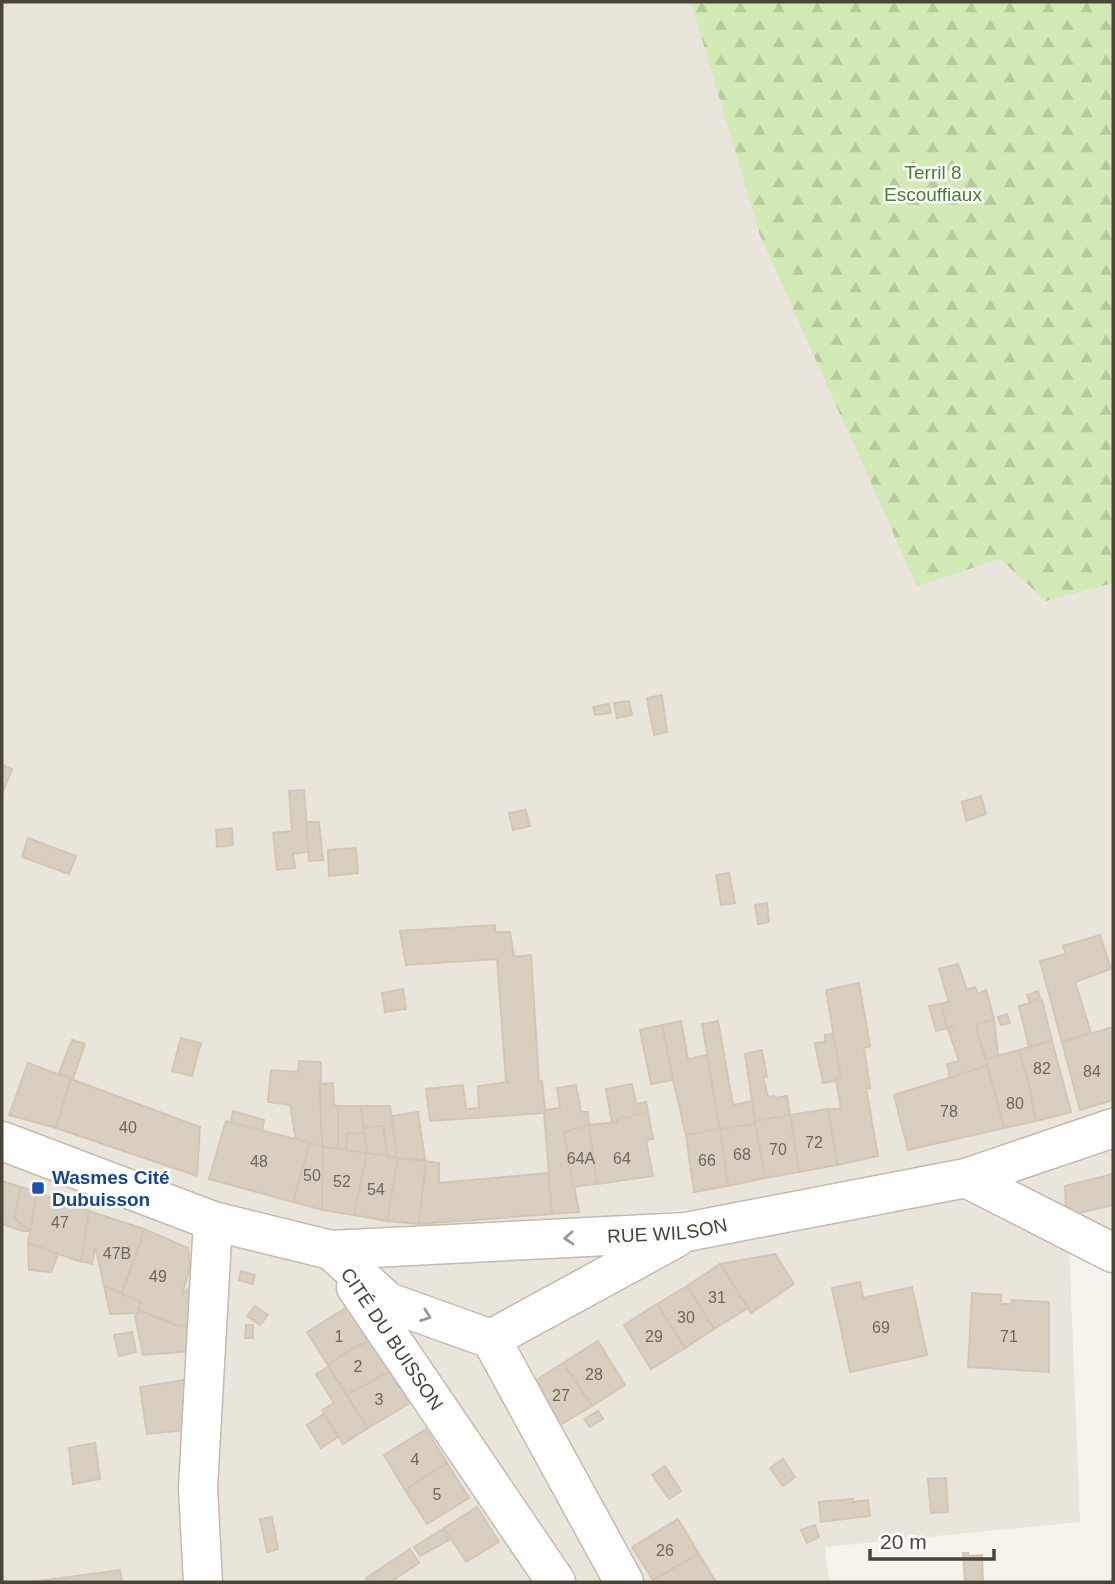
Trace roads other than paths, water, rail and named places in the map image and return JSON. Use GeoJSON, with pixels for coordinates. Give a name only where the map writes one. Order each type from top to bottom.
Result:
{"type":"FeatureCollection","features":[{"type":"Feature","properties":{"kind":"street","name":"RUE WILSON"},"geometry":{"type":"LineString","coordinates":[[2,1141],[213,1221],[331,1250],[686,1232],[966,1178],[1113,1128]]}},
{"type":"Feature","properties":{"kind":"street"},"geometry":{"type":"LineString","coordinates":[[966,1178],[1113,1253]]}},
{"type":"Feature","properties":{"kind":"street"},"geometry":{"type":"LineString","coordinates":[[203,1582],[198,1488],[213,1221]]}},
{"type":"Feature","properties":{"kind":"street"},"geometry":{"type":"LineString","coordinates":[[624,1582],[491,1339],[686,1232]]}},
{"type":"Feature","properties":{"kind":"street","name":"CITÉ DU BUISSON"},"geometry":{"type":"LineString","coordinates":[[331,1250],[388,1302],[491,1339]]}},
{"type":"Feature","properties":{"kind":"street","name":"CITÉ DU BUISSON"},"geometry":{"type":"LineString","coordinates":[[331,1250],[556,1582]]}},
{"type":"Feature","properties":{"kind":"place","name":"Wasmes Cité Dubuisson"},"geometry":{"type":"Point","coordinates":[38,1188]}},
{"type":"Feature","properties":{"kind":"park label","name":"Terril 8 Escouffiaux"},"geometry":{"type":"Point","coordinates":[933,183]}}]}
